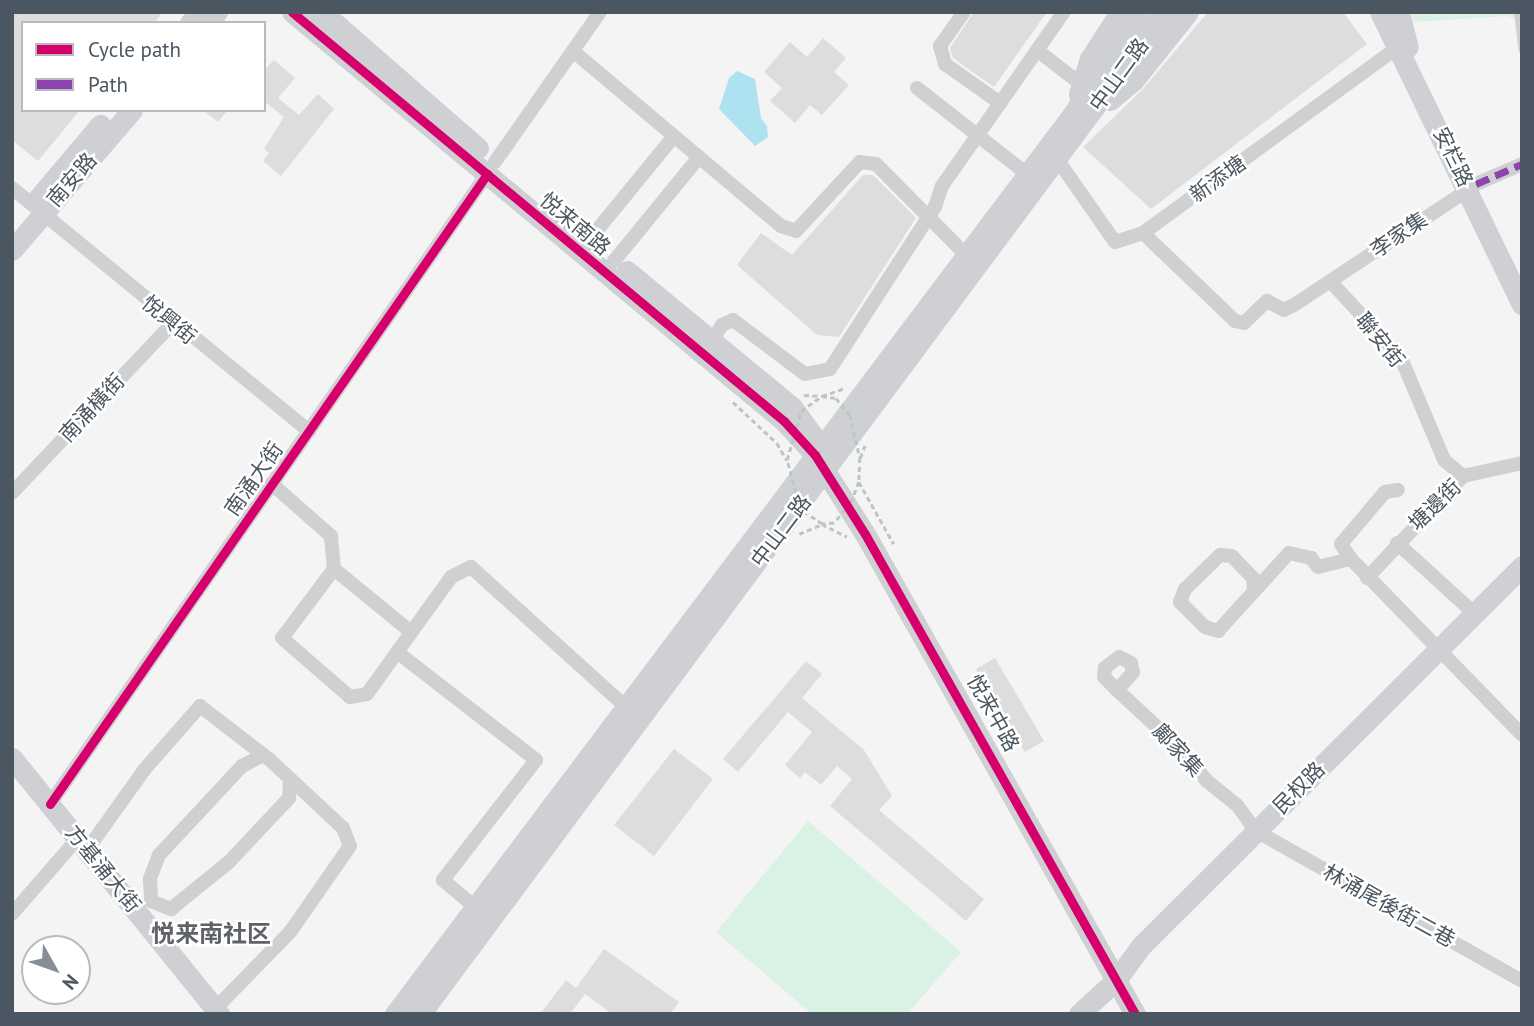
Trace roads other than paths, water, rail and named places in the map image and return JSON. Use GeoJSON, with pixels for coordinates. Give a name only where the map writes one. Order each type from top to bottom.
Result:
{"type":"FeatureCollection","features":[{"type":"Feature","properties":{"kind":"main road","name":"悦来南路"},"geometry":{"type":"LineString","coordinates":[[292,12],[491,168],[589,240],[792,407],[824,458]]}},
{"type":"Feature","properties":{"kind":"main road","name":"悦来南路"},"geometry":{"type":"LineString","coordinates":[[322,12],[491,168],[824,458]]}},
{"type":"Feature","properties":{"kind":"main road"},"geometry":{"type":"LineString","coordinates":[[1080,116],[1082,85],[1090,59],[1120,12]]}},
{"type":"Feature","properties":{"kind":"main road"},"geometry":{"type":"LineString","coordinates":[[1080,116],[1140,12]]}},
{"type":"Feature","properties":{"kind":"main road","name":"中山二路"},"geometry":{"type":"LineString","coordinates":[[420,1014],[824,458],[966,255],[1027,174],[1080,116],[1165,12]]}},
{"type":"Feature","properties":{"kind":"main road"},"geometry":{"type":"LineString","coordinates":[[1080,116],[1133,80],[1188,12]]}},
{"type":"Feature","properties":{"kind":"main road","name":"安栏路"},"geometry":{"type":"LineString","coordinates":[[1380,12],[1522,274]]}},
{"type":"Feature","properties":{"kind":"main road","name":"安栏路"},"geometry":{"type":"LineString","coordinates":[[1399,12],[1405,41],[1473,186],[1522,304]]}},
{"type":"Feature","properties":{"kind":"main road","name":"南安路"},"geometry":{"type":"LineString","coordinates":[[12,250],[37,209],[111,112]]}},
{"type":"Feature","properties":{"kind":"main road","name":"南安路"},"geometry":{"type":"LineString","coordinates":[[12,229],[37,209],[130,112]]}},
{"type":"Feature","properties":{"kind":"main road","name":"中山二路"},"geometry":{"type":"LineString","coordinates":[[394,1014],[626,707],[1057,159],[1080,116]]}},
{"type":"Feature","properties":{"kind":"main road","name":"悦来中路"},"geometry":{"type":"LineString","coordinates":[[824,458],[1118,979],[1135,1014]]}},
{"type":"Feature","properties":{"kind":"main road","name":"民权路"},"geometry":{"type":"LineString","coordinates":[[1079,1014],[1118,979],[1141,946],[1522,566]]}},
{"type":"Feature","properties":{"kind":"main road","name":"方基涌大街"},"geometry":{"type":"LineString","coordinates":[[12,758],[82,844],[145,907],[217,1012]]}},
{"type":"Feature","properties":{"kind":"street","name":"南涌大街"},"geometry":{"type":"LineString","coordinates":[[50,804],[600,12]]}},
{"type":"Feature","properties":{"kind":"street"},"geometry":{"type":"LineString","coordinates":[[964,12],[940,46],[945,64],[1000,103]]}},
{"type":"Feature","properties":{"kind":"street"},"geometry":{"type":"LineString","coordinates":[[712,341],[722,325],[733,320],[805,374],[830,369],[929,217],[942,186],[1063,12]]}},
{"type":"Feature","properties":{"kind":"street","name":"新添塘"},"geometry":{"type":"LineString","coordinates":[[1057,159],[1115,242],[1143,233],[1398,47]]}},
{"type":"Feature","properties":{"kind":"street"},"geometry":{"type":"LineString","coordinates":[[1037,50],[1082,85]]}},
{"type":"Feature","properties":{"kind":"street"},"geometry":{"type":"LineString","coordinates":[[573,51],[781,226],[796,231],[860,162],[876,164],[966,255]]}},
{"type":"Feature","properties":{"kind":"street"},"geometry":{"type":"LineString","coordinates":[[917,88],[1027,174]]}},
{"type":"Feature","properties":{"kind":"street"},"geometry":{"type":"LineString","coordinates":[[589,240],[674,136]]}},
{"type":"Feature","properties":{"kind":"street"},"geometry":{"type":"LineString","coordinates":[[614,261],[699,157]]}},
{"type":"Feature","properties":{"kind":"street","name":"李家集"},"geometry":{"type":"LineString","coordinates":[[1330,281],[1473,186],[1522,164]]}},
{"type":"Feature","properties":{"kind":"street","name":"悅興街"},"geometry":{"type":"LineString","coordinates":[[12,188],[173,324],[309,431]]}},
{"type":"Feature","properties":{"kind":"street"},"geometry":{"type":"LineString","coordinates":[[1143,233],[1235,321],[1244,323],[1267,301],[1284,310],[1330,281]]}},
{"type":"Feature","properties":{"kind":"street","name":"聯安街"},"geometry":{"type":"LineString","coordinates":[[1330,281],[1401,358],[1444,460],[1463,476]]}},
{"type":"Feature","properties":{"kind":"street","name":"南涌橫街"},"geometry":{"type":"LineString","coordinates":[[12,493],[173,324]]}},
{"type":"Feature","properties":{"kind":"street","name":"塘邊街"},"geometry":{"type":"LineString","coordinates":[[1367,578],[1397,543],[1463,476],[1522,463]]}},
{"type":"Feature","properties":{"kind":"street"},"geometry":{"type":"LineString","coordinates":[[272,484],[331,536],[334,569],[282,638],[350,697],[367,694],[451,577],[471,567],[626,707]]}},
{"type":"Feature","properties":{"kind":"street"},"geometry":{"type":"LineString","coordinates":[[1398,489],[1385,492],[1341,544],[1367,578],[1440,647],[1522,735]]}},
{"type":"Feature","properties":{"kind":"street"},"geometry":{"type":"LineString","coordinates":[[1397,543],[1474,613]]}},
{"type":"Feature","properties":{"kind":"street"},"geometry":{"type":"LineString","coordinates":[[1254,591],[1252,578],[1232,556],[1220,555],[1185,589],[1180,602],[1205,627],[1219,631],[1289,553],[1311,558],[1318,567],[1352,559]]}},
{"type":"Feature","properties":{"kind":"street"},"geometry":{"type":"LineString","coordinates":[[334,569],[411,632]]}},
{"type":"Feature","properties":{"kind":"street"},"geometry":{"type":"LineString","coordinates":[[397,652],[536,760],[443,880],[475,907]]}},
{"type":"Feature","properties":{"kind":"street","name":"鄺家集"},"geometry":{"type":"LineString","coordinates":[[1117,691],[1133,672],[1131,663],[1119,657],[1105,668],[1104,677],[1117,691],[1237,805],[1256,831]]}},
{"type":"Feature","properties":{"kind":"street"},"geometry":{"type":"LineString","coordinates":[[12,914],[82,844],[200,706],[263,755],[343,828],[350,846],[291,931],[217,1012]]}},
{"type":"Feature","properties":{"kind":"street"},"geometry":{"type":"LineString","coordinates":[[263,755],[242,766],[159,855],[150,878],[145,907],[171,909],[229,862],[289,797],[290,781]]}},
{"type":"Feature","properties":{"kind":"street","name":"林涌尾後街二巷"},"geometry":{"type":"LineString","coordinates":[[1256,831],[1522,981]]}},
{"type":"Feature","properties":{"kind":"lane"},"geometry":{"type":"LineString","coordinates":[[1517,12],[1522,50]]}},
{"type":"Feature","properties":{"kind":"water"},"geometry":{"type":"Polygon","coordinates":[[[737,71],[755,79],[761,118],[767,126],[768,137],[755,146],[719,109],[729,78],[737,71]]]}},
{"type":"Feature","properties":{"kind":"district","name":"悦来南社区"},"geometry":{"type":"Point","coordinates":[211,934]}}]}
